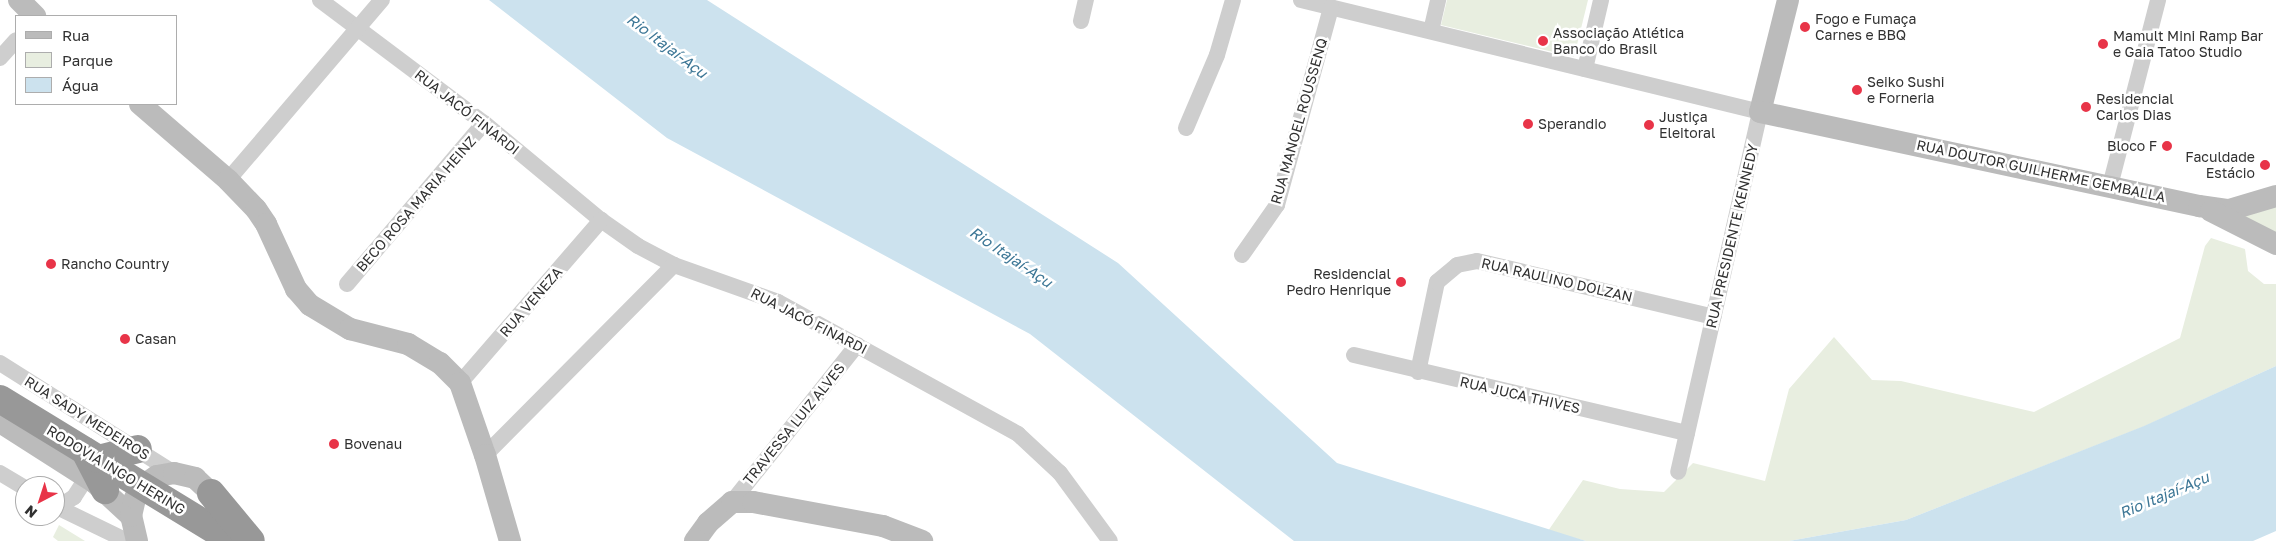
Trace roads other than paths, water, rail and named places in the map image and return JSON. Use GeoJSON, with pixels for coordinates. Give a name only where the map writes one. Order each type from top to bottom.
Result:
{"type":"FeatureCollection","features":[{"type":"Feature","properties":{"kind":"highway","name":"RODOVIA INGO HERING"},"geometry":{"type":"LineString","coordinates":[[0,399],[94,469],[142,486],[220,538]]}},
{"type":"Feature","properties":{"kind":"highway"},"geometry":{"type":"LineString","coordinates":[[94,469],[138,449]]}},
{"type":"Feature","properties":{"kind":"highway"},"geometry":{"type":"LineString","coordinates":[[211,493],[251,541]]}},
{"type":"Feature","properties":{"kind":"street"},"geometry":{"type":"LineString","coordinates":[[19,0],[35,15]]}},
{"type":"Feature","properties":{"kind":"street","name":"RUA JACÓ FINARDI"},"geometry":{"type":"LineString","coordinates":[[320,0],[484,123],[601,220],[674,265],[756,292],[857,345],[1018,434],[1060,473],[1110,541]]}},
{"type":"Feature","properties":{"kind":"street"},"geometry":{"type":"LineString","coordinates":[[228,180],[382,0]]}},
{"type":"Feature","properties":{"kind":"street"},"geometry":{"type":"LineString","coordinates":[[1081,21],[1086,0]]}},
{"type":"Feature","properties":{"kind":"street"},"geometry":{"type":"LineString","coordinates":[[1186,128],[1217,55],[1233,0]]}},
{"type":"Feature","properties":{"kind":"street"},"geometry":{"type":"LineString","coordinates":[[1301,0],[1760,112]]}},
{"type":"Feature","properties":{"kind":"street"},"geometry":{"type":"LineString","coordinates":[[1431,31],[1438,0]]}},
{"type":"Feature","properties":{"kind":"street"},"geometry":{"type":"LineString","coordinates":[[1585,69],[1601,0]]}},
{"type":"Feature","properties":{"kind":"street","name":"RUA PRESIDENTE KENNEDY"},"geometry":{"type":"LineString","coordinates":[[1678,472],[1760,112],[1788,0]]}},
{"type":"Feature","properties":{"kind":"street"},"geometry":{"type":"LineString","coordinates":[[2110,186],[2158,0]]}},
{"type":"Feature","properties":{"kind":"street","name":"RUA MANOEL ROUSSENQ"},"geometry":{"type":"LineString","coordinates":[[1242,255],[1277,205],[1330,7]]}},
{"type":"Feature","properties":{"kind":"street"},"geometry":{"type":"LineString","coordinates":[[0,58],[15,41]]}},
{"type":"Feature","properties":{"kind":"street"},"geometry":{"type":"LineString","coordinates":[[1770,74],[1779,96],[1805,122]]}},
{"type":"Feature","properties":{"kind":"street"},"geometry":{"type":"LineString","coordinates":[[141,105],[228,180],[266,224],[289,276],[310,305],[350,329],[408,344],[440,362],[460,383],[486,454],[510,541]]}},
{"type":"Feature","properties":{"kind":"street","name":"RUA DOUTOR GUILHERME GEMBALLA"},"geometry":{"type":"LineString","coordinates":[[1760,112],[2199,206],[2229,210],[2276,196]]}},
{"type":"Feature","properties":{"kind":"street","name":"BECO ROSA MARIA HEINZ"},"geometry":{"type":"LineString","coordinates":[[347,284],[484,123]]}},
{"type":"Feature","properties":{"kind":"street"},"geometry":{"type":"LineString","coordinates":[[2199,206],[2244,226],[2276,244]]}},
{"type":"Feature","properties":{"kind":"street","name":"RUA VENEZA"},"geometry":{"type":"LineString","coordinates":[[460,383],[601,220]]}},
{"type":"Feature","properties":{"kind":"street","name":"RUA RAULINO DOLZAN"},"geometry":{"type":"LineString","coordinates":[[1418,372],[1437,282],[1457,265],[1477,261],[1713,317]]}},
{"type":"Feature","properties":{"kind":"street"},"geometry":{"type":"LineString","coordinates":[[486,454],[674,265]]}},
{"type":"Feature","properties":{"kind":"street","name":"TRAVESSA LUIZ ALVES"},"geometry":{"type":"LineString","coordinates":[[732,502],[857,345]]}},
{"type":"Feature","properties":{"kind":"street","name":"RUA JUCA THIVES"},"geometry":{"type":"LineString","coordinates":[[1354,355],[1418,372],[1687,433]]}},
{"type":"Feature","properties":{"kind":"street","name":"RUA SADY MEDEIROS"},"geometry":{"type":"LineString","coordinates":[[0,363],[174,473]]}},
{"type":"Feature","properties":{"kind":"street"},"geometry":{"type":"LineString","coordinates":[[0,422],[94,469],[131,516],[137,541]]}},
{"type":"Feature","properties":{"kind":"street"},"geometry":{"type":"LineString","coordinates":[[65,502],[74,497],[94,469]]}},
{"type":"Feature","properties":{"kind":"street"},"geometry":{"type":"LineString","coordinates":[[0,473],[15,482]]}},
{"type":"Feature","properties":{"kind":"street"},"geometry":{"type":"LineString","coordinates":[[131,516],[142,486],[157,476],[174,473],[195,478],[211,493],[218,512],[220,538]]}},
{"type":"Feature","properties":{"kind":"street"},"geometry":{"type":"LineString","coordinates":[[695,541],[708,523],[732,502],[775,504],[883,526],[922,541]]}},
{"type":"Feature","properties":{"kind":"street"},"geometry":{"type":"LineString","coordinates":[[65,511],[127,541]]}},
{"type":"Feature","properties":{"kind":"water","name":"Rio Itajaí-Açu"},"geometry":{"type":"Polygon","coordinates":[[[489,0],[707,0],[1118,263],[1337,463],[1586,541],[1294,541],[1030,334],[667,138],[489,0]]]}},
{"type":"Feature","properties":{"kind":"water","name":"Rio Itajaí-Açu"},"geometry":{"type":"Polygon","coordinates":[[[2276,366],[2276,531],[2253,541],[1789,541],[1906,520],[2144,426],[2276,366]]]}},
{"type":"Feature","properties":{"kind":"place","name":"Fogo e Fumaça Carnes e BBQ"},"geometry":{"type":"Point","coordinates":[1805,27]}},
{"type":"Feature","properties":{"kind":"place","name":"Associação Atlética Banco do Brasil"},"geometry":{"type":"Point","coordinates":[1543,41]}},
{"type":"Feature","properties":{"kind":"place","name":"Mamult Mini Ramp Bar e Gaia Tatoo Studio"},"geometry":{"type":"Point","coordinates":[2103,44]}},
{"type":"Feature","properties":{"kind":"place","name":"Seiko Sushi e Forneria"},"geometry":{"type":"Point","coordinates":[1857,90]}},
{"type":"Feature","properties":{"kind":"place","name":"Residencial Carlos Dias"},"geometry":{"type":"Point","coordinates":[2086,107]}},
{"type":"Feature","properties":{"kind":"place","name":"Sperandio"},"geometry":{"type":"Point","coordinates":[1528,124]}},
{"type":"Feature","properties":{"kind":"place","name":"Justiça Eleitoral"},"geometry":{"type":"Point","coordinates":[1649,125]}},
{"type":"Feature","properties":{"kind":"place","name":"Bloco F"},"geometry":{"type":"Point","coordinates":[2167,146]}},
{"type":"Feature","properties":{"kind":"place","name":"Faculdade Estácio"},"geometry":{"type":"Point","coordinates":[2265,165]}},
{"type":"Feature","properties":{"kind":"place","name":"Rancho Country"},"geometry":{"type":"Point","coordinates":[51,264]}},
{"type":"Feature","properties":{"kind":"place","name":"Residencial Pedro Henrique"},"geometry":{"type":"Point","coordinates":[1401,282]}},
{"type":"Feature","properties":{"kind":"place","name":"Casan"},"geometry":{"type":"Point","coordinates":[125,339]}},
{"type":"Feature","properties":{"kind":"place","name":"Bovenau"},"geometry":{"type":"Point","coordinates":[334,444]}}]}
